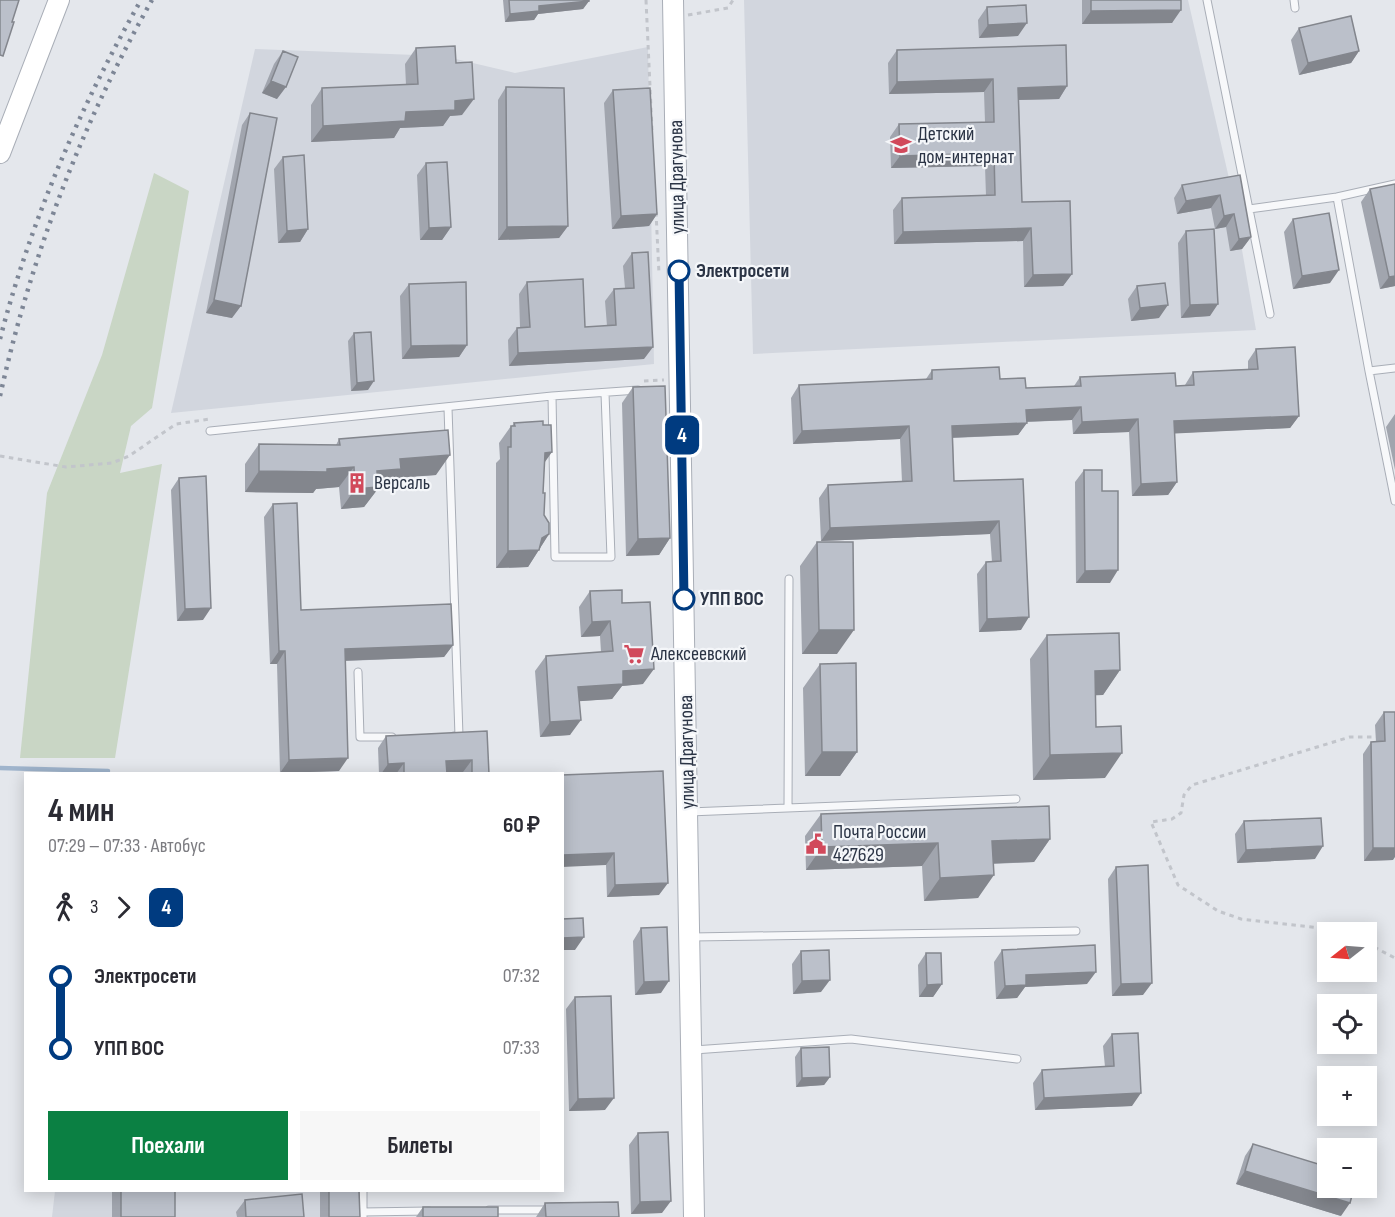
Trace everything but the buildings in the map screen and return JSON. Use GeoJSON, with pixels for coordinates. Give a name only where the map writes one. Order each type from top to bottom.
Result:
{"type":"FeatureCollection","features":[{"type":"Feature","properties":{"kind":"main road"},"geometry":{"type":"LineString","coordinates":[[0,153],[59,0]]}},
{"type":"Feature","properties":{"kind":"main road","name":"улица Драгунова"},"geometry":{"type":"LineString","coordinates":[[674,8],[677,387],[688,812],[694,1217]]}},
{"type":"Feature","properties":{"kind":"lane"},"geometry":{"type":"LineString","coordinates":[[1207,0],[1270,314]]}},
{"type":"Feature","properties":{"kind":"lane"},"geometry":{"type":"LineString","coordinates":[[1294,0],[1295,8]]}},
{"type":"Feature","properties":{"kind":"lane"},"geometry":{"type":"LineString","coordinates":[[1249,209],[1337,197],[1395,184]]}},
{"type":"Feature","properties":{"kind":"lane"},"geometry":{"type":"LineString","coordinates":[[1337,197],[1395,501]]}},
{"type":"Feature","properties":{"kind":"lane"},"geometry":{"type":"LineString","coordinates":[[1370,371],[1395,368]]}},
{"type":"Feature","properties":{"kind":"lane"},"geometry":{"type":"LineString","coordinates":[[210,431],[552,396],[641,390]]}},
{"type":"Feature","properties":{"kind":"lane"},"geometry":{"type":"LineString","coordinates":[[552,396],[555,556],[611,556],[605,393]]}},
{"type":"Feature","properties":{"kind":"lane"},"geometry":{"type":"LineString","coordinates":[[448,408],[459,736],[448,736]]}},
{"type":"Feature","properties":{"kind":"lane"},"geometry":{"type":"LineString","coordinates":[[788,808],[789,579]]}},
{"type":"Feature","properties":{"kind":"lane"},"geometry":{"type":"LineString","coordinates":[[358,672],[360,737],[404,737]]}},
{"type":"Feature","properties":{"kind":"lane"},"geometry":{"type":"LineString","coordinates":[[688,812],[1016,799]]}},
{"type":"Feature","properties":{"kind":"lane"},"geometry":{"type":"LineString","coordinates":[[690,937],[1076,931]]}},
{"type":"Feature","properties":{"kind":"lane"},"geometry":{"type":"LineString","coordinates":[[692,1050],[851,1039],[1017,1059]]}},
{"type":"Feature","properties":{"kind":"lane"},"geometry":{"type":"LineString","coordinates":[[363,1192],[363,1214],[434,1211]]}},
{"type":"Feature","properties":{"kind":"lane"},"geometry":{"type":"LineString","coordinates":[[480,1210],[563,1209]]}},
{"type":"Feature","properties":{"kind":"path"},"geometry":{"type":"LineString","coordinates":[[674,8],[728,8],[733,0]]}},
{"type":"Feature","properties":{"kind":"path"},"geometry":{"type":"LineString","coordinates":[[1317,928],[1241,919],[1218,911],[1178,885],[1151,822],[1172,819],[1181,813],[1184,795],[1192,785],[1350,737],[1384,737]]}},
{"type":"Feature","properties":{"kind":"path"},"geometry":{"type":"LineString","coordinates":[[1377,949],[1395,958]]}},
{"type":"Feature","properties":{"kind":"shaded area"},"geometry":{"type":"Polygon","coordinates":[[[744,0],[1188,0],[1231,187],[1256,330],[753,354],[744,0]]]}},
{"type":"Feature","properties":{"kind":"shaded area"},"geometry":{"type":"Polygon","coordinates":[[[648,47],[654,364],[171,413],[255,49],[443,56],[515,73],[648,47]]]}},
{"type":"Feature","properties":{"kind":"shaded area"},"geometry":{"type":"Polygon","coordinates":[[[55,1192],[350,1192],[351,1217],[52,1217],[55,1192]]]}},
{"type":"Feature","properties":{"kind":"green space"},"geometry":{"type":"Polygon","coordinates":[[[154,173],[189,191],[152,408],[131,426],[120,473],[162,464],[115,758],[20,758],[47,493],[102,355],[154,173]]]}},
{"type":"Feature","properties":{"kind":"waterway"},"geometry":{"type":"LineString","coordinates":[[0,768],[108,771]]}},
{"type":"Feature","properties":{"kind":"railway"},"geometry":{"type":"LineString","coordinates":[[0,339],[12,295],[59,165],[98,81],[141,0]]}},
{"type":"Feature","properties":{"kind":"railway"},"geometry":{"type":"LineString","coordinates":[[0,396],[27,293],[61,193],[103,95],[152,0]]}},
{"type":"Feature","properties":{"kind":"bus line","name":"4"},"geometry":{"type":"LineString","coordinates":[[679,271],[684,599]]}},
{"type":"Feature","properties":{"kind":"place","name":"Детский дом-интернат"},"geometry":{"type":"Point","coordinates":[901,145]}},
{"type":"Feature","properties":{"kind":"place","name":"Электросети"},"geometry":{"type":"Point","coordinates":[679,271]}},
{"type":"Feature","properties":{"kind":"place","name":"Версаль"},"geometry":{"type":"Point","coordinates":[357,483]}},
{"type":"Feature","properties":{"kind":"place","name":"УПП ВОС"},"geometry":{"type":"Point","coordinates":[684,599]}},
{"type":"Feature","properties":{"kind":"place","name":"Алексеевский"},"geometry":{"type":"Point","coordinates":[634,654]}},
{"type":"Feature","properties":{"kind":"place","name":"Почта России 427629"},"geometry":{"type":"Point","coordinates":[816,844]}}]}
